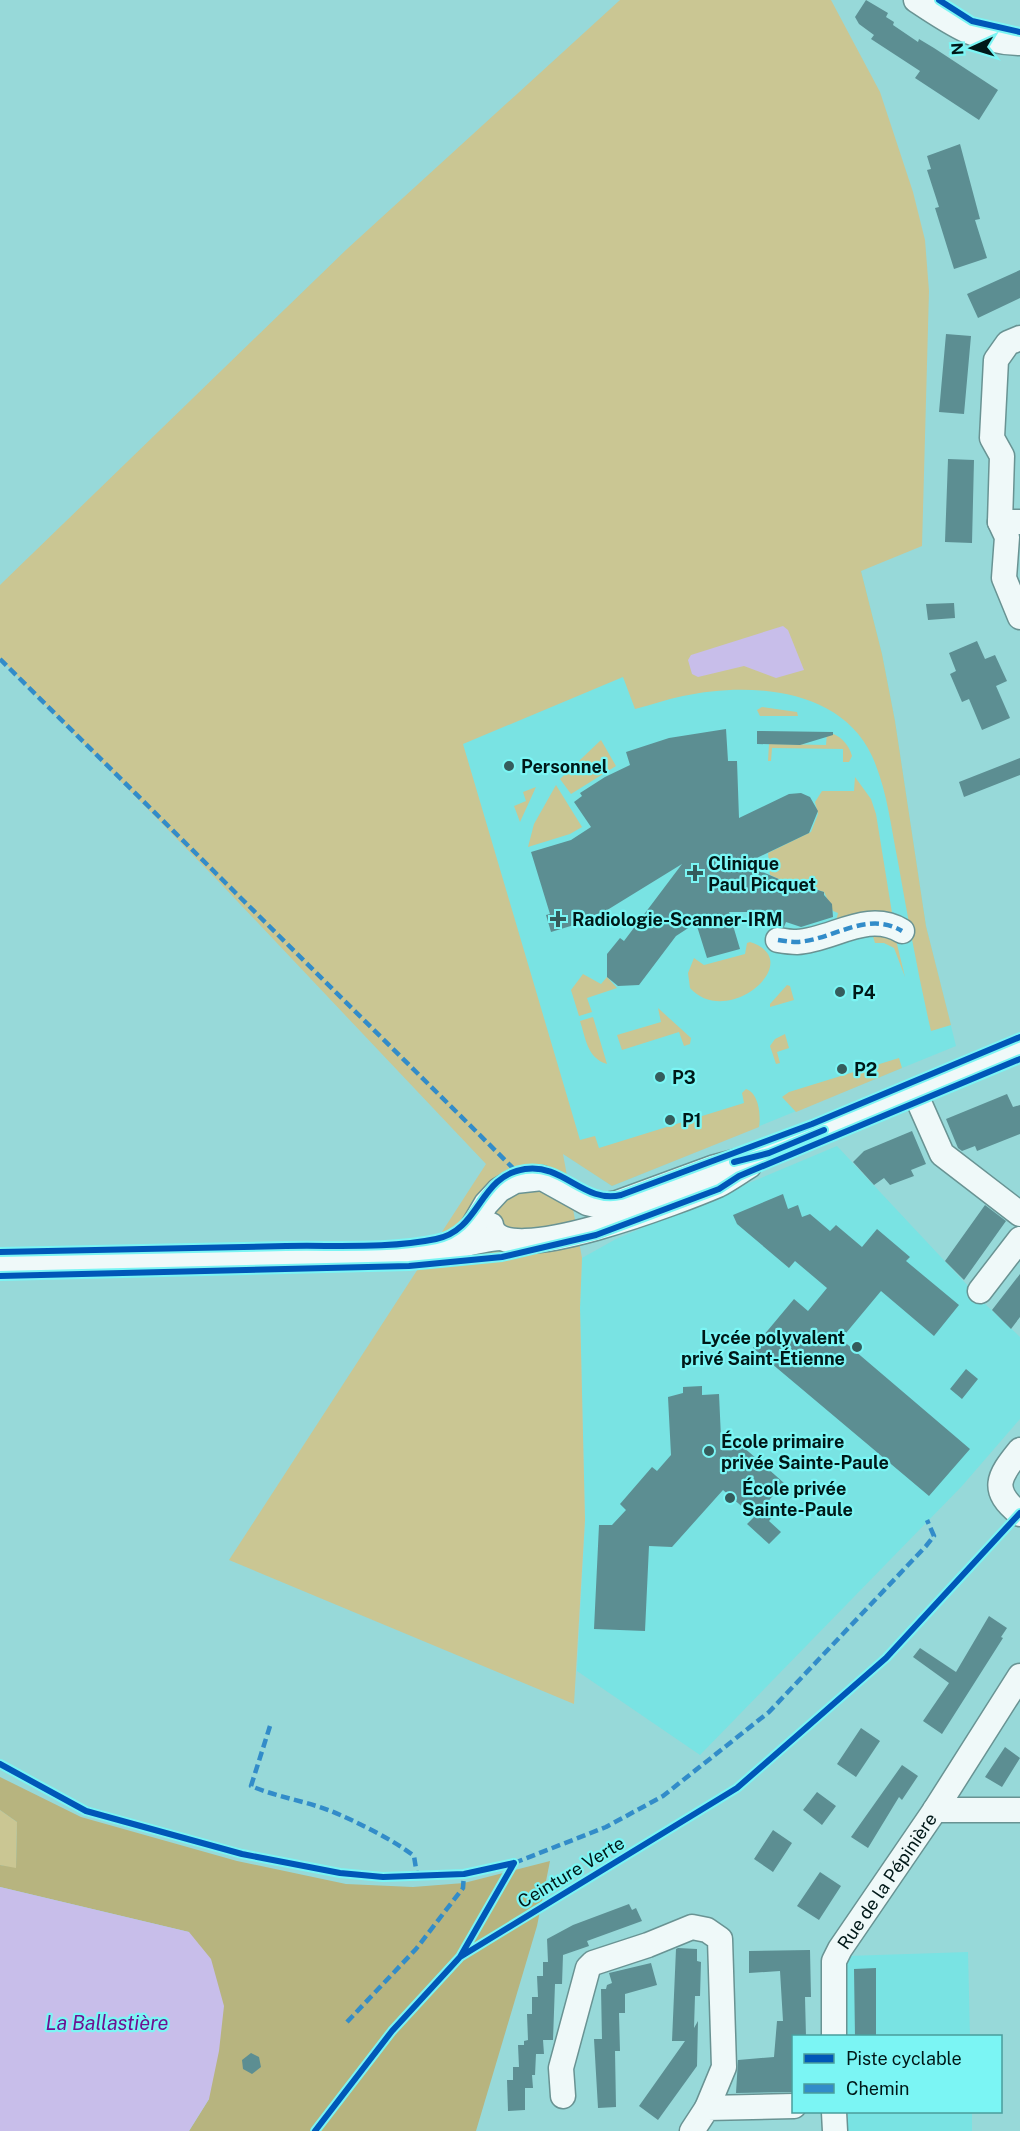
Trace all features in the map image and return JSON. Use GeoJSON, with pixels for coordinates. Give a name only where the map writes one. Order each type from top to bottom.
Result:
{"type":"FeatureCollection","features":[{"type":"Feature","properties":{"kind":"street"},"geometry":{"type":"LineString","coordinates":[[916,0],[956,26],[982,38],[1020,43]]}},
{"type":"Feature","properties":{"kind":"street"},"geometry":{"type":"LineString","coordinates":[[1020,338],[1008,343],[996,360],[992,438],[1002,456],[1010,522],[1004,578],[1020,617]]}},
{"type":"Feature","properties":{"kind":"street"},"geometry":{"type":"LineString","coordinates":[[778,940],[798,942],[870,923],[894,926],[903,931]]}},
{"type":"Feature","properties":{"kind":"street"},"geometry":{"type":"LineString","coordinates":[[450,1250],[469,1233],[486,1204],[506,1184],[524,1178],[542,1178],[567,1193],[600,1206],[633,1198],[715,1167],[769,1153],[1020,1048]]}},
{"type":"Feature","properties":{"kind":"street"},"geometry":{"type":"LineString","coordinates":[[915,1093],[942,1154],[1020,1214]]}},
{"type":"Feature","properties":{"kind":"street"},"geometry":{"type":"LineString","coordinates":[[0,1264],[418,1254],[450,1250],[484,1239],[500,1238],[539,1242],[593,1229],[718,1185],[769,1153]]}},
{"type":"Feature","properties":{"kind":"street"},"geometry":{"type":"LineString","coordinates":[[500,1238],[492,1230],[491,1222],[499,1205],[510,1196],[534,1188],[567,1193],[593,1229]]}},
{"type":"Feature","properties":{"kind":"street"},"geometry":{"type":"LineString","coordinates":[[980,1291],[1020,1239]]}},
{"type":"Feature","properties":{"kind":"street"},"geometry":{"type":"LineString","coordinates":[[1020,1450],[1000,1480],[999,1490],[1004,1499],[1020,1514]]}},
{"type":"Feature","properties":{"kind":"street"},"geometry":{"type":"LineString","coordinates":[[935,1810],[1020,1676]]}},
{"type":"Feature","properties":{"kind":"street","name":"Rue de la Pépinière"},"geometry":{"type":"LineString","coordinates":[[834,2035],[834,1961],[935,1810],[1020,1810]]}},
{"type":"Feature","properties":{"kind":"street"},"geometry":{"type":"LineString","coordinates":[[563,2096],[561,2068],[588,1968],[593,1963],[648,1946],[692,1927],[699,1927],[720,1939],[725,2045],[722,2075],[707,2108],[692,2131]]}},
{"type":"Feature","properties":{"kind":"street"},"geometry":{"type":"LineString","coordinates":[[707,2108],[792,2106]]}},
{"type":"Feature","properties":{"kind":"street"},"geometry":{"type":"LineString","coordinates":[[834,2113],[835,2131]]}},
{"type":"Feature","properties":{"kind":"shaded area"},"geometry":{"type":"Polygon","coordinates":[[[620,0],[831,0],[880,92],[913,192],[925,240],[929,291],[922,546],[861,571],[882,654],[895,721],[926,926],[951,1025],[931,1031],[881,782],[872,756],[857,733],[838,716],[815,703],[790,695],[735,690],[677,697],[635,709],[623,677],[463,744],[580,1140],[595,1136],[599,1148],[744,1103],[742,1093],[746,1089],[754,1095],[760,1117],[759,1127],[612,1186],[563,1154],[582,1258],[580,1308],[585,1520],[574,1704],[229,1560],[486,1164],[221,884],[0,658],[0,585],[347,249],[620,0]]]}},
{"type":"Feature","properties":{"kind":"shaded area","name":"Clinique Paul Picquet"},"geometry":{"type":"Polygon","coordinates":[[[861,571],[882,654],[895,721],[926,926],[956,1046],[612,1186],[562,1153],[434,747],[861,571]]]}},
{"type":"Feature","properties":{"kind":"shaded area"},"geometry":{"type":"Polygon","coordinates":[[[762,707],[797,712],[798,716],[760,716],[757,710],[762,707]]]}},
{"type":"Feature","properties":{"kind":"shaded area"},"geometry":{"type":"Polygon","coordinates":[[[827,732],[836,735],[846,744],[852,756],[849,762],[843,762],[843,749],[772,748],[771,761],[768,761],[769,744],[826,745],[827,732]]]}},
{"type":"Feature","properties":{"kind":"shaded area"},"geometry":{"type":"Polygon","coordinates":[[[601,740],[616,766],[571,794],[560,779],[601,740]]]}},
{"type":"Feature","properties":{"kind":"shaded area"},"geometry":{"type":"Polygon","coordinates":[[[855,777],[871,799],[876,814],[893,919],[836,921],[838,913],[833,911],[824,892],[806,886],[804,890],[770,875],[768,853],[811,832],[818,814],[815,802],[822,791],[854,791],[855,777]]]}},
{"type":"Feature","properties":{"kind":"shaded area"},"geometry":{"type":"Polygon","coordinates":[[[556,785],[582,827],[570,834],[528,847],[534,824],[556,785]]]}},
{"type":"Feature","properties":{"kind":"shaded area"},"geometry":{"type":"Polygon","coordinates":[[[536,787],[520,822],[514,806],[526,801],[523,792],[536,787]]]}},
{"type":"Feature","properties":{"kind":"shaded area"},"geometry":{"type":"Polygon","coordinates":[[[871,930],[896,940],[905,977],[894,948],[884,943],[875,943],[871,930]]]}},
{"type":"Feature","properties":{"kind":"shaded area"},"geometry":{"type":"Polygon","coordinates":[[[750,942],[766,951],[770,963],[767,976],[756,988],[741,997],[724,1001],[706,999],[690,988],[688,973],[694,958],[704,965],[745,954],[747,943],[750,942]]]}},
{"type":"Feature","properties":{"kind":"shaded area"},"geometry":{"type":"Polygon","coordinates":[[[583,974],[601,984],[607,977],[617,988],[587,998],[592,1012],[579,1016],[571,990],[583,974]]]}},
{"type":"Feature","properties":{"kind":"shaded area"},"geometry":{"type":"Polygon","coordinates":[[[787,985],[790,986],[794,1000],[770,1007],[770,1004],[787,985]]]}},
{"type":"Feature","properties":{"kind":"shaded area"},"geometry":{"type":"Polygon","coordinates":[[[658,1008],[691,1038],[690,1044],[684,1046],[679,1032],[622,1050],[617,1035],[661,1022],[658,1008]]]}},
{"type":"Feature","properties":{"kind":"shaded area"},"geometry":{"type":"Polygon","coordinates":[[[593,1017],[607,1064],[591,1053],[580,1021],[593,1017]]]}},
{"type":"Feature","properties":{"kind":"shaded area"},"geometry":{"type":"Polygon","coordinates":[[[785,1034],[789,1048],[777,1052],[780,1063],[776,1064],[770,1046],[775,1039],[785,1034]]]}},
{"type":"Feature","properties":{"kind":"shaded area"},"geometry":{"type":"Polygon","coordinates":[[[899,1058],[902,1068],[796,1112],[782,1097],[789,1092],[899,1058]]]}},
{"type":"Feature","properties":{"kind":"shaded area"},"geometry":{"type":"Polygon","coordinates":[[[837,1146],[984,1303],[1020,1337],[1020,1419],[962,1486],[700,1755],[577,1671],[585,1520],[580,1308],[582,1258],[616,1239],[837,1146]]]}},
{"type":"Feature","properties":{"kind":"shaded area"},"geometry":{"type":"Polygon","coordinates":[[[0,1777],[81,1817],[237,1861],[346,1884],[413,1887],[464,1883],[550,1861],[537,1926],[476,2131],[189,2131],[209,2099],[189,1932],[0,1887],[0,1865],[16,1868],[17,1822],[0,1810],[0,1777]]]}},
{"type":"Feature","properties":{"kind":"shaded area"},"geometry":{"type":"Polygon","coordinates":[[[0,1810],[17,1822],[16,1869],[0,1865],[0,1810]]]}},
{"type":"Feature","properties":{"kind":"shaded area"},"geometry":{"type":"Polygon","coordinates":[[[968,1952],[970,2035],[847,2035],[847,1956],[968,1952]]]}},
{"type":"Feature","properties":{"kind":"shaded area"},"geometry":{"type":"Polygon","coordinates":[[[848,2113],[972,2113],[972,2131],[848,2131],[848,2113]]]}},
{"type":"Feature","properties":{"kind":"water"},"geometry":{"type":"Polygon","coordinates":[[[783,626],[788,630],[804,670],[776,678],[744,666],[698,677],[692,674],[688,660],[691,655],[783,626]]]}},
{"type":"Feature","properties":{"kind":"water","name":"La Ballastière"},"geometry":{"type":"Polygon","coordinates":[[[0,1887],[189,1932],[211,1959],[224,2006],[219,2051],[209,2099],[189,2131],[0,2131],[0,1887]]]}},
{"type":"Feature","properties":{"kind":"building"},"geometry":{"type":"Polygon","coordinates":[[[866,0],[888,13],[886,17],[894,22],[893,25],[918,42],[919,39],[934,48],[998,90],[979,120],[915,78],[920,71],[871,39],[874,35],[859,24],[855,17],[866,0]]]}},
{"type":"Feature","properties":{"kind":"building"},"geometry":{"type":"Polygon","coordinates":[[[960,144],[980,219],[975,220],[987,258],[954,269],[935,208],[939,207],[927,170],[931,169],[927,156],[960,144]]]}},
{"type":"Feature","properties":{"kind":"building"},"geometry":{"type":"Polygon","coordinates":[[[1020,270],[1020,298],[978,318],[967,294],[1020,270]]]}},
{"type":"Feature","properties":{"kind":"building"},"geometry":{"type":"Polygon","coordinates":[[[946,334],[971,336],[964,414],[939,412],[946,334]]]}},
{"type":"Feature","properties":{"kind":"building"},"geometry":{"type":"Polygon","coordinates":[[[948,459],[974,460],[972,543],[945,542],[948,459]]]}},
{"type":"Feature","properties":{"kind":"building"},"geometry":{"type":"Polygon","coordinates":[[[954,603],[955,618],[928,620],[926,604],[954,603]]]}},
{"type":"Feature","properties":{"kind":"building"},"geometry":{"type":"Polygon","coordinates":[[[977,641],[985,659],[995,655],[1007,681],[996,686],[1010,718],[982,730],[969,699],[962,702],[950,674],[956,671],[949,653],[977,641]]]}},
{"type":"Feature","properties":{"kind":"building","name":"Clinique Paul Picquet"},"geometry":{"type":"Polygon","coordinates":[[[726,729],[728,761],[737,761],[739,818],[789,794],[801,793],[810,797],[818,811],[809,833],[744,864],[804,890],[805,886],[824,892],[832,904],[833,917],[801,927],[786,922],[784,927],[770,922],[771,917],[757,912],[729,912],[740,949],[707,958],[696,923],[676,936],[639,985],[618,986],[607,977],[607,954],[620,938],[624,941],[682,864],[604,912],[572,922],[574,925],[551,932],[546,915],[550,914],[531,852],[571,840],[591,827],[574,802],[582,796],[580,793],[630,765],[626,752],[669,738],[726,729]]]}},
{"type":"Feature","properties":{"kind":"building"},"geometry":{"type":"Polygon","coordinates":[[[757,731],[833,732],[833,735],[800,745],[757,744],[757,731]]]}},
{"type":"Feature","properties":{"kind":"building"},"geometry":{"type":"Polygon","coordinates":[[[1020,758],[1020,775],[964,797],[959,782],[1020,758]]]}},
{"type":"Feature","properties":{"kind":"building"},"geometry":{"type":"Polygon","coordinates":[[[1007,1094],[1013,1107],[1020,1105],[1020,1134],[977,1151],[975,1146],[962,1151],[958,1148],[946,1119],[1007,1094]]]}},
{"type":"Feature","properties":{"kind":"building"},"geometry":{"type":"Polygon","coordinates":[[[912,1131],[926,1164],[911,1170],[914,1176],[890,1185],[884,1178],[874,1185],[853,1162],[864,1151],[912,1131]]]}},
{"type":"Feature","properties":{"kind":"building"},"geometry":{"type":"Polygon","coordinates":[[[783,1194],[788,1209],[798,1205],[802,1217],[810,1214],[830,1231],[836,1225],[862,1247],[877,1229],[910,1257],[906,1261],[959,1305],[934,1336],[881,1291],[841,1339],[970,1449],[929,1496],[753,1348],[794,1299],[808,1311],[827,1288],[795,1261],[789,1268],[737,1224],[733,1215],[783,1194]]]}},
{"type":"Feature","properties":{"kind":"building"},"geometry":{"type":"Polygon","coordinates":[[[985,1205],[1006,1221],[964,1280],[945,1261],[985,1205]]]}},
{"type":"Feature","properties":{"kind":"building"},"geometry":{"type":"Polygon","coordinates":[[[1020,1274],[1020,1317],[1011,1329],[992,1310],[1020,1274]]]}},
{"type":"Feature","properties":{"kind":"building"},"geometry":{"type":"Polygon","coordinates":[[[966,1369],[978,1379],[962,1399],[950,1389],[966,1369]]]}},
{"type":"Feature","properties":{"kind":"building"},"geometry":{"type":"Polygon","coordinates":[[[702,1386],[702,1395],[719,1394],[721,1438],[733,1438],[784,1483],[764,1506],[774,1515],[769,1521],[781,1532],[769,1544],[747,1524],[754,1517],[723,1490],[672,1547],[649,1546],[645,1631],[594,1629],[599,1525],[612,1525],[626,1510],[620,1504],[652,1467],[657,1471],[671,1455],[668,1397],[683,1393],[683,1387],[702,1386]]]}},
{"type":"Feature","properties":{"kind":"building"},"geometry":{"type":"Polygon","coordinates":[[[989,1616],[1007,1628],[1001,1637],[1003,1638],[942,1734],[923,1721],[949,1683],[913,1657],[920,1648],[956,1672],[989,1616]]]}},
{"type":"Feature","properties":{"kind":"building"},"geometry":{"type":"Polygon","coordinates":[[[861,1728],[880,1741],[856,1777],[837,1764],[861,1728]]]}},
{"type":"Feature","properties":{"kind":"building"},"geometry":{"type":"Polygon","coordinates":[[[1005,1747],[1020,1758],[1002,1787],[985,1777],[1005,1747]]]}},
{"type":"Feature","properties":{"kind":"building"},"geometry":{"type":"Polygon","coordinates":[[[902,1765],[918,1776],[902,1800],[899,1797],[868,1848],[851,1837],[902,1765]]]}},
{"type":"Feature","properties":{"kind":"building"},"geometry":{"type":"Polygon","coordinates":[[[817,1792],[836,1806],[822,1825],[803,1810],[817,1792]]]}},
{"type":"Feature","properties":{"kind":"building"},"geometry":{"type":"Polygon","coordinates":[[[773,1830],[792,1843],[773,1872],[754,1859],[773,1830]]]}},
{"type":"Feature","properties":{"kind":"building"},"geometry":{"type":"Polygon","coordinates":[[[820,1872],[841,1886],[819,1920],[797,1906],[820,1872]]]}},
{"type":"Feature","properties":{"kind":"building"},"geometry":{"type":"Polygon","coordinates":[[[629,1904],[632,1910],[636,1908],[642,1921],[587,1941],[589,1946],[563,1955],[562,1984],[555,1984],[553,2040],[543,2040],[544,2054],[536,2054],[535,2075],[532,2075],[533,2088],[525,2088],[525,2110],[508,2111],[507,2080],[513,2080],[513,2067],[519,2067],[518,2045],[524,2045],[524,2041],[528,2040],[527,2014],[532,2014],[532,1997],[538,1997],[537,1976],[543,1976],[543,1962],[548,1962],[547,1939],[573,1925],[629,1904]]]}},
{"type":"Feature","properties":{"kind":"building"},"geometry":{"type":"Polygon","coordinates":[[[676,1949],[697,1949],[697,1961],[701,1962],[700,1996],[695,1996],[694,2028],[698,2021],[697,2066],[658,2120],[639,2106],[685,2041],[672,2041],[676,1949]]]}},
{"type":"Feature","properties":{"kind":"building"},"geometry":{"type":"Polygon","coordinates":[[[810,1950],[811,1997],[805,1997],[806,2035],[792,2035],[792,2092],[736,2093],[738,2060],[774,2057],[777,2021],[783,2021],[780,1971],[749,1973],[749,1951],[810,1950]]]}},
{"type":"Feature","properties":{"kind":"building"},"geometry":{"type":"Polygon","coordinates":[[[651,1963],[657,1985],[625,1994],[625,2013],[619,2013],[620,2051],[615,2051],[616,2107],[598,2108],[594,2039],[602,2039],[601,1989],[606,1989],[607,1985],[612,1983],[609,1973],[651,1963]]]}},
{"type":"Feature","properties":{"kind":"building"},"geometry":{"type":"Polygon","coordinates":[[[876,1968],[876,2035],[855,2035],[854,1969],[876,1968]]]}},
{"type":"Feature","properties":{"kind":"building"},"geometry":{"type":"Polygon","coordinates":[[[251,2053],[259,2057],[261,2067],[252,2074],[243,2069],[242,2060],[251,2053]]]}},
{"type":"Feature","properties":{"kind":"marked path"},"geometry":{"type":"LineString","coordinates":[[0,659],[519,1174]]}},
{"type":"Feature","properties":{"kind":"marked path"},"geometry":{"type":"LineString","coordinates":[[778,940],[797,942],[810,940],[850,928],[876,924],[889,925],[902,931]]}},
{"type":"Feature","properties":{"kind":"marked path"},"geometry":{"type":"LineString","coordinates":[[514,1863],[606,1827],[663,1796],[769,1712],[926,1546],[934,1536],[927,1520]]}},
{"type":"Feature","properties":{"kind":"marked path"},"geometry":{"type":"LineString","coordinates":[[270,1726],[251,1786],[331,1811],[374,1831],[414,1856],[417,1875]]}},
{"type":"Feature","properties":{"kind":"marked path"},"geometry":{"type":"LineString","coordinates":[[347,2022],[416,1949],[463,1888],[464,1874]]}},
{"type":"Feature","properties":{"kind":"cycle path"},"geometry":{"type":"LineString","coordinates":[[939,0],[972,21],[1020,32]]}},
{"type":"Feature","properties":{"kind":"cycle path"},"geometry":{"type":"LineString","coordinates":[[0,1252],[380,1245],[436,1239],[451,1234],[462,1225],[488,1192],[510,1174],[525,1169],[539,1169],[551,1172],[596,1194],[621,1195],[812,1124],[1020,1037]]}},
{"type":"Feature","properties":{"kind":"cycle path"},"geometry":{"type":"LineString","coordinates":[[0,1276],[409,1266],[502,1257],[596,1235],[719,1189],[739,1176],[1020,1059]]}},
{"type":"Feature","properties":{"kind":"cycle path"},"geometry":{"type":"LineString","coordinates":[[734,1162],[769,1153],[824,1130]]}},
{"type":"Feature","properties":{"kind":"cycle path","name":"Ceinture Verte"},"geometry":{"type":"LineString","coordinates":[[315,2131],[392,2031],[460,1957],[737,1788],[886,1658],[1020,1513]]}},
{"type":"Feature","properties":{"kind":"cycle path"},"geometry":{"type":"LineString","coordinates":[[0,1764],[86,1811],[242,1854],[340,1873],[383,1877],[464,1874],[514,1863]]}},
{"type":"Feature","properties":{"kind":"cycle path"},"geometry":{"type":"LineString","coordinates":[[460,1957],[514,1863]]}},
{"type":"Feature","properties":{"kind":"place","name":"Personnel"},"geometry":{"type":"Point","coordinates":[509,766]}},
{"type":"Feature","properties":{"kind":"place","name":"Clinique Paul Picquet"},"geometry":{"type":"Point","coordinates":[695,873]}},
{"type":"Feature","properties":{"kind":"place","name":"Radiologie-Scanner-IRM"},"geometry":{"type":"Point","coordinates":[558,919]}},
{"type":"Feature","properties":{"kind":"place","name":"P4"},"geometry":{"type":"Point","coordinates":[840,992]}},
{"type":"Feature","properties":{"kind":"place","name":"P2"},"geometry":{"type":"Point","coordinates":[842,1069]}},
{"type":"Feature","properties":{"kind":"place","name":"P3"},"geometry":{"type":"Point","coordinates":[660,1077]}},
{"type":"Feature","properties":{"kind":"place","name":"P1"},"geometry":{"type":"Point","coordinates":[670,1120]}},
{"type":"Feature","properties":{"kind":"place","name":"Lycée polyvalent privé Saint-Étienne"},"geometry":{"type":"Point","coordinates":[857,1347]}},
{"type":"Feature","properties":{"kind":"place","name":"École primaire privée Sainte-Paule"},"geometry":{"type":"Point","coordinates":[709,1451]}},
{"type":"Feature","properties":{"kind":"place","name":"École privée Sainte-Paule"},"geometry":{"type":"Point","coordinates":[730,1498]}}]}
